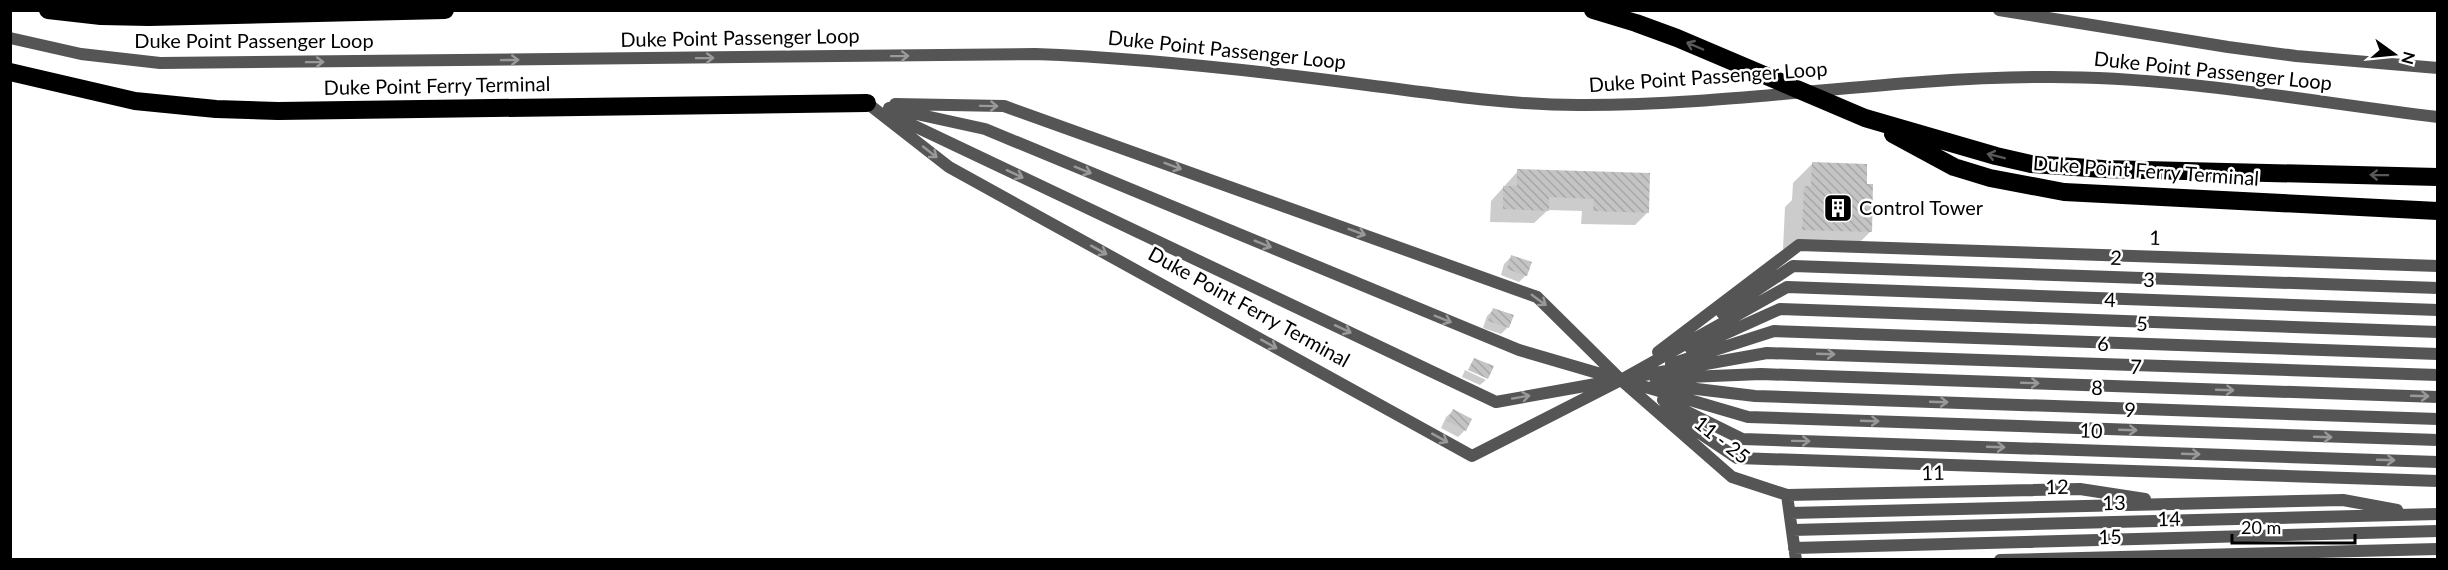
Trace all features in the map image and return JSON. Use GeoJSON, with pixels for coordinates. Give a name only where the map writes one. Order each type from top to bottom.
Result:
{"type":"FeatureCollection","features":[{"type":"Feature","properties":{"kind":"highway"},"geometry":{"type":"LineString","coordinates":[[48,10],[148,18],[445,10]]}},
{"type":"Feature","properties":{"kind":"highway","name":"Duke Point Ferry Terminal"},"geometry":{"type":"LineString","coordinates":[[1593,10],[1677,38],[1865,118],[1954,167],[2027,186],[2102,195],[2438,211]]}},
{"type":"Feature","properties":{"kind":"highway","name":"Duke Point Ferry Terminal"},"geometry":{"type":"LineString","coordinates":[[10,72],[135,101],[216,109],[278,111],[867,103]]}},
{"type":"Feature","properties":{"kind":"highway","name":"Duke Point Ferry Terminal"},"geometry":{"type":"LineString","coordinates":[[1865,118],[1996,156],[2031,164],[2067,168],[2438,177]]}},
{"type":"Feature","properties":{"kind":"lane","name":"Duke Point Passenger Loop"},"geometry":{"type":"LineString","coordinates":[[1999,10],[2285,54],[2438,68]]}},
{"type":"Feature","properties":{"kind":"lane","name":"Duke Point Passenger Loop"},"geometry":{"type":"LineString","coordinates":[[10,38],[81,54],[160,63],[1035,54],[1116,57],[1196,63],[1476,98],[1576,105],[1692,100],[1948,79],[2039,76],[2121,78],[2227,88],[2438,117]]}},
{"type":"Feature","properties":{"kind":"lane","name":"Duke Point Ferry Terminal"},"geometry":{"type":"LineString","coordinates":[[867,103],[1004,106],[1537,297],[1621,380]]}},
{"type":"Feature","properties":{"kind":"lane","name":"Duke Point Ferry Terminal"},"geometry":{"type":"LineString","coordinates":[[867,103],[949,167],[1472,456],[1621,380]]}},
{"type":"Feature","properties":{"kind":"lane","name":"Duke Point Ferry Terminal"},"geometry":{"type":"LineString","coordinates":[[867,103],[985,129],[1519,350],[1621,380]]}},
{"type":"Feature","properties":{"kind":"lane","name":"Duke Point Ferry Terminal"},"geometry":{"type":"LineString","coordinates":[[867,103],[1496,402],[1621,380]]}},
{"type":"Feature","properties":{"kind":"lane","name":"1"},"geometry":{"type":"LineString","coordinates":[[1621,380],[1799,245],[2438,266]]}},
{"type":"Feature","properties":{"kind":"lane","name":"2"},"geometry":{"type":"LineString","coordinates":[[1621,380],[1792,266],[2438,288]]}},
{"type":"Feature","properties":{"kind":"lane","name":"3"},"geometry":{"type":"LineString","coordinates":[[1621,380],[1787,287],[2438,310]]}},
{"type":"Feature","properties":{"kind":"lane","name":"4"},"geometry":{"type":"LineString","coordinates":[[1621,380],[1780,309],[2438,332]]}},
{"type":"Feature","properties":{"kind":"lane","name":"5"},"geometry":{"type":"LineString","coordinates":[[1621,380],[1774,331],[2438,354]]}},
{"type":"Feature","properties":{"kind":"lane","name":"6"},"geometry":{"type":"LineString","coordinates":[[1621,380],[1767,353],[2438,375]]}},
{"type":"Feature","properties":{"kind":"lane","name":"7"},"geometry":{"type":"LineString","coordinates":[[1621,380],[1761,374],[2438,397]]}},
{"type":"Feature","properties":{"kind":"lane","name":"8"},"geometry":{"type":"LineString","coordinates":[[1621,380],[1755,396],[2438,419]]}},
{"type":"Feature","properties":{"kind":"lane","name":"9"},"geometry":{"type":"LineString","coordinates":[[1621,380],[1748,417],[2438,440]]}},
{"type":"Feature","properties":{"kind":"lane","name":"10"},"geometry":{"type":"LineString","coordinates":[[1621,380],[1743,440],[2438,462]]}},
{"type":"Feature","properties":{"kind":"lane"},"geometry":{"type":"LineString","coordinates":[[1621,380],[1737,458],[2438,482]]}},
{"type":"Feature","properties":{"kind":"lane","name":"11 - 25"},"geometry":{"type":"LineString","coordinates":[[1621,380],[1732,477],[1787,495]]}},
{"type":"Feature","properties":{"kind":"lane","name":"11"},"geometry":{"type":"LineString","coordinates":[[1787,495],[2080,489],[2176,504]]}},
{"type":"Feature","properties":{"kind":"lane"},"geometry":{"type":"LineString","coordinates":[[1787,495],[1795,554]]}},
{"type":"Feature","properties":{"kind":"lane","name":"12"},"geometry":{"type":"LineString","coordinates":[[1790,513],[2343,500],[2422,515]]}},
{"type":"Feature","properties":{"kind":"lane","name":"13"},"geometry":{"type":"LineString","coordinates":[[1792,530],[2438,514]]}},
{"type":"Feature","properties":{"kind":"lane","name":"14"},"geometry":{"type":"LineString","coordinates":[[1795,554],[2438,531]]}},
{"type":"Feature","properties":{"kind":"lane","name":"15"},"geometry":{"type":"LineString","coordinates":[[2000,560],[2438,549]]}},
{"type":"Feature","properties":{"kind":"building","name":"Control Tower"},"geometry":{"type":"Polygon","coordinates":[[[1812,162],[1867,164],[1867,184],[1873,184],[1872,232],[1802,230],[1804,186],[1811,186],[1812,162]]]}},
{"type":"Feature","properties":{"kind":"building"},"geometry":{"type":"Polygon","coordinates":[[[1517,169],[1650,173],[1649,213],[1593,211],[1594,199],[1549,197],[1549,211],[1503,209],[1503,186],[1517,186],[1517,169]]]}},
{"type":"Feature","properties":{"kind":"building"},"geometry":{"type":"Polygon","coordinates":[[[1511,255],[1532,262],[1527,276],[1507,269],[1511,255]]]}},
{"type":"Feature","properties":{"kind":"building"},"geometry":{"type":"Polygon","coordinates":[[[1493,308],[1514,315],[1509,328],[1488,321],[1493,308]]]}},
{"type":"Feature","properties":{"kind":"building"},"geometry":{"type":"Polygon","coordinates":[[[1474,358],[1494,366],[1488,379],[1468,370],[1474,358]]]}},
{"type":"Feature","properties":{"kind":"building"},"geometry":{"type":"Polygon","coordinates":[[[1453,409],[1472,419],[1466,431],[1447,421],[1453,409]]]}},
{"type":"Feature","properties":{"kind":"place","name":"Control Tower"},"geometry":{"type":"Point","coordinates":[1838,208]}}]}
